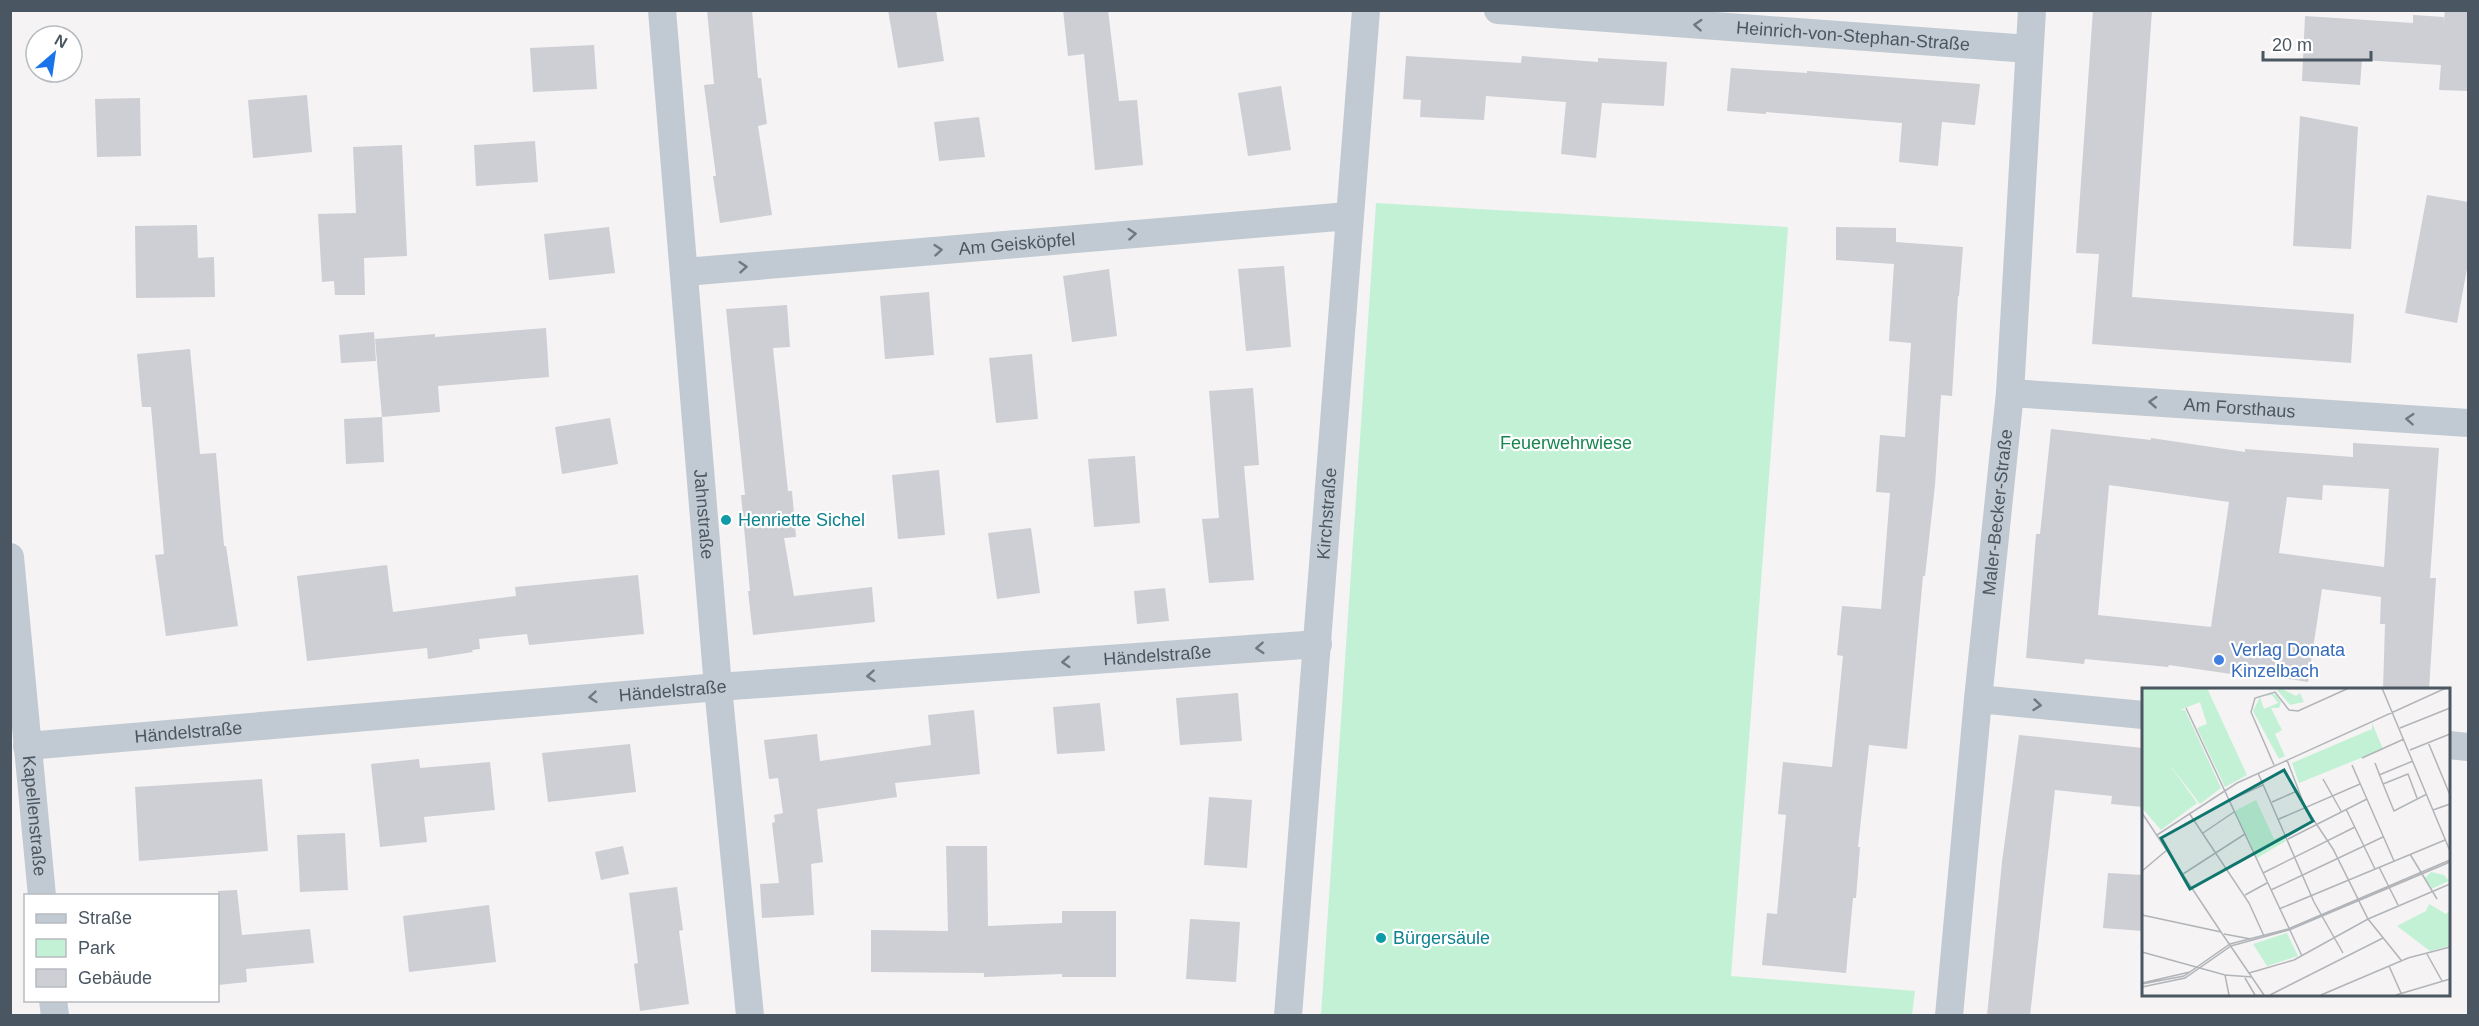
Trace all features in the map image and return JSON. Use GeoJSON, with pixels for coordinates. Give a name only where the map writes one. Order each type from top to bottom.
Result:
{"type":"FeatureCollection","features":[{"type":"Feature","properties":{"kind":"street","name":"Jahnstraße"},"geometry":{"type":"LineString","coordinates":[[662,10],[718,687],[750,1016]]}},
{"type":"Feature","properties":{"kind":"street","name":"Kirchstraße"},"geometry":{"type":"LineString","coordinates":[[1288,1016],[1366,10]]}},
{"type":"Feature","properties":{"kind":"street","name":"Heinrich-von-Stephan-Straße"},"geometry":{"type":"LineString","coordinates":[[1498,10],[2029,49]]}},
{"type":"Feature","properties":{"kind":"street","name":"Maler-Becker-Straße"},"geometry":{"type":"LineString","coordinates":[[1949,1016],[1978,699],[2010,393],[2032,10]]}},
{"type":"Feature","properties":{"kind":"street","name":"Am Geisköpfel"},"geometry":{"type":"LineString","coordinates":[[685,272],[1349,216]]}},
{"type":"Feature","properties":{"kind":"street","name":"Am Forsthaus"},"geometry":{"type":"LineString","coordinates":[[2010,393],[2469,423]]}},
{"type":"Feature","properties":{"kind":"street","name":"Kapellenstraße"},"geometry":{"type":"LineString","coordinates":[[10,557],[42,894]]}},
{"type":"Feature","properties":{"kind":"street","name":"Händelstraße"},"geometry":{"type":"LineString","coordinates":[[27,746],[718,687],[1318,644]]}},
{"type":"Feature","properties":{"kind":"street"},"geometry":{"type":"LineString","coordinates":[[1978,699],[2142,715]]}},
{"type":"Feature","properties":{"kind":"street"},"geometry":{"type":"LineString","coordinates":[[2449,745],[2469,747]]}},
{"type":"Feature","properties":{"kind":"green space","name":"Feuerwehrwiese"},"geometry":{"type":"Polygon","coordinates":[[[1376,203],[1788,227],[1731,976],[1915,991],[1912,1015],[1321,1015],[1376,203]]]}},
{"type":"Feature","properties":{"kind":"building"},"geometry":{"type":"Polygon","coordinates":[[[707,10],[752,10],[758,78],[761,78],[767,124],[758,126],[772,215],[720,223],[704,85],[714,84],[707,10]]]}},
{"type":"Feature","properties":{"kind":"building"},"geometry":{"type":"Polygon","coordinates":[[[888,10],[936,10],[944,61],[898,68],[888,10]]]}},
{"type":"Feature","properties":{"kind":"building"},"geometry":{"type":"Polygon","coordinates":[[[1063,10],[1108,10],[1119,101],[1137,100],[1143,165],[1095,170],[1084,54],[1068,56],[1063,10]]]}},
{"type":"Feature","properties":{"kind":"building"},"geometry":{"type":"Polygon","coordinates":[[[2093,10],[2152,10],[2132,297],[2354,314],[2351,363],[2092,344],[2099,254],[2076,253],[2093,10]]]}},
{"type":"Feature","properties":{"kind":"building"},"geometry":{"type":"Polygon","coordinates":[[[2445,10],[2469,10],[2469,91],[2439,90],[2441,65],[2362,60],[2360,85],[2302,81],[2305,16],[2413,23],[2413,15],[2444,17],[2443,29],[2445,10]]]}},
{"type":"Feature","properties":{"kind":"building"},"geometry":{"type":"Polygon","coordinates":[[[594,45],[597,89],[533,92],[530,48],[594,45]]]}},
{"type":"Feature","properties":{"kind":"building"},"geometry":{"type":"Polygon","coordinates":[[[1406,56],[1521,63],[1522,56],[1598,62],[1598,58],[1667,62],[1664,106],[1602,103],[1596,158],[1561,154],[1566,102],[1486,96],[1484,120],[1420,117],[1421,100],[1403,99],[1406,56]]]}},
{"type":"Feature","properties":{"kind":"building"},"geometry":{"type":"Polygon","coordinates":[[[1731,68],[1807,73],[1807,71],[1980,84],[1975,125],[1942,122],[1938,166],[1899,162],[1902,123],[1727,111],[1731,68]]]}},
{"type":"Feature","properties":{"kind":"building"},"geometry":{"type":"Polygon","coordinates":[[[1281,86],[1291,150],[1248,156],[1238,93],[1281,86]]]}},
{"type":"Feature","properties":{"kind":"building"},"geometry":{"type":"Polygon","coordinates":[[[307,95],[312,152],[253,158],[248,100],[307,95]]]}},
{"type":"Feature","properties":{"kind":"building"},"geometry":{"type":"Polygon","coordinates":[[[140,98],[141,156],[97,157],[95,99],[140,98]]]}},
{"type":"Feature","properties":{"kind":"building"},"geometry":{"type":"Polygon","coordinates":[[[2300,116],[2358,127],[2351,249],[2293,246],[2300,116]]]}},
{"type":"Feature","properties":{"kind":"building"},"geometry":{"type":"Polygon","coordinates":[[[979,117],[985,157],[939,161],[934,122],[979,117]]]}},
{"type":"Feature","properties":{"kind":"building"},"geometry":{"type":"Polygon","coordinates":[[[535,141],[538,182],[476,186],[474,145],[535,141]]]}},
{"type":"Feature","properties":{"kind":"building"},"geometry":{"type":"Polygon","coordinates":[[[402,145],[407,256],[364,258],[365,295],[335,295],[334,281],[322,282],[318,214],[356,213],[353,147],[402,145]]]}},
{"type":"Feature","properties":{"kind":"building"},"geometry":{"type":"Polygon","coordinates":[[[2427,195],[2469,202],[2469,258],[2457,323],[2405,313],[2427,195]]]}},
{"type":"Feature","properties":{"kind":"building"},"geometry":{"type":"Polygon","coordinates":[[[197,225],[198,258],[214,257],[215,297],[136,298],[135,226],[197,225]]]}},
{"type":"Feature","properties":{"kind":"building"},"geometry":{"type":"Polygon","coordinates":[[[609,227],[615,273],[549,280],[544,234],[609,227]]]}},
{"type":"Feature","properties":{"kind":"building"},"geometry":{"type":"Polygon","coordinates":[[[1836,227],[1896,228],[1896,242],[1963,247],[1952,396],[1941,395],[1935,485],[1925,576],[1923,576],[1907,749],[1869,745],[1858,847],[1860,847],[1856,898],[1853,898],[1846,973],[1762,965],[1767,913],[1777,914],[1786,815],[1778,814],[1783,762],[1832,767],[1843,656],[1837,655],[1842,606],[1881,609],[1890,493],[1876,492],[1880,435],[1905,437],[1911,343],[1889,341],[1894,264],[1836,260],[1836,227]]]}},
{"type":"Feature","properties":{"kind":"building"},"geometry":{"type":"Polygon","coordinates":[[[1284,266],[1291,347],[1246,351],[1238,269],[1284,266]]]}},
{"type":"Feature","properties":{"kind":"building"},"geometry":{"type":"Polygon","coordinates":[[[1109,269],[1117,336],[1072,342],[1063,276],[1109,269]]]}},
{"type":"Feature","properties":{"kind":"building"},"geometry":{"type":"Polygon","coordinates":[[[929,292],[934,355],[885,359],[880,296],[929,292]]]}},
{"type":"Feature","properties":{"kind":"building"},"geometry":{"type":"Polygon","coordinates":[[[787,305],[790,347],[773,348],[788,491],[792,491],[796,537],[784,538],[794,596],[872,587],[875,622],[753,635],[741,495],[745,495],[726,309],[787,305]]]}},
{"type":"Feature","properties":{"kind":"building"},"geometry":{"type":"Polygon","coordinates":[[[546,328],[549,377],[438,386],[440,412],[382,417],[375,339],[435,334],[435,337],[546,328]]]}},
{"type":"Feature","properties":{"kind":"building"},"geometry":{"type":"Polygon","coordinates":[[[374,332],[376,361],[341,363],[339,335],[374,332]]]}},
{"type":"Feature","properties":{"kind":"building"},"geometry":{"type":"Polygon","coordinates":[[[190,349],[200,454],[216,453],[224,546],[226,546],[238,626],[166,636],[155,555],[164,554],[151,407],[142,407],[137,354],[190,349]]]}},
{"type":"Feature","properties":{"kind":"building"},"geometry":{"type":"Polygon","coordinates":[[[1032,354],[1038,419],[996,423],[989,358],[1032,354]]]}},
{"type":"Feature","properties":{"kind":"building"},"geometry":{"type":"Polygon","coordinates":[[[1253,388],[1259,465],[1244,466],[1254,580],[1209,583],[1202,519],[1219,518],[1209,391],[1253,388]]]}},
{"type":"Feature","properties":{"kind":"building"},"geometry":{"type":"Polygon","coordinates":[[[382,417],[384,462],[346,464],[344,419],[382,417]]]}},
{"type":"Feature","properties":{"kind":"building"},"geometry":{"type":"Polygon","coordinates":[[[610,418],[618,464],[562,474],[555,427],[610,418]]]}},
{"type":"Feature","properties":{"kind":"building"},"geometry":{"type":"Polygon","coordinates":[[[2051,429],[2151,440],[2151,438],[2245,452],[2245,449],[2353,457],[2353,443],[2439,448],[2430,578],[2436,578],[2429,688],[2383,688],[2385,624],[2380,624],[2381,597],[2322,589],[2308,682],[2239,671],[2238,675],[2169,665],[2168,667],[2085,659],[2084,664],[2026,658],[2036,534],[2040,534],[2051,429]],[[2109,485],[2098,615],[2211,627],[2229,502],[2109,485]],[[2323,485],[2322,500],[2287,497],[2279,553],[2384,567],[2389,489],[2323,485]]]}},
{"type":"Feature","properties":{"kind":"building"},"geometry":{"type":"Polygon","coordinates":[[[1135,456],[1140,523],[1094,527],[1088,459],[1135,456]]]}},
{"type":"Feature","properties":{"kind":"building"},"geometry":{"type":"Polygon","coordinates":[[[939,470],[945,535],[898,539],[892,475],[939,470]]]}},
{"type":"Feature","properties":{"kind":"building"},"geometry":{"type":"Polygon","coordinates":[[[1031,528],[1040,593],[997,599],[988,533],[1031,528]]]}},
{"type":"Feature","properties":{"kind":"building"},"geometry":{"type":"Polygon","coordinates":[[[387,565],[393,612],[516,596],[515,587],[638,575],[644,634],[529,645],[527,634],[479,639],[480,649],[472,650],[473,652],[428,659],[427,648],[307,661],[297,576],[387,565]]]}},
{"type":"Feature","properties":{"kind":"building"},"geometry":{"type":"Polygon","coordinates":[[[1165,588],[1169,621],[1137,624],[1134,591],[1165,588]]]}},
{"type":"Feature","properties":{"kind":"building"},"geometry":{"type":"Polygon","coordinates":[[[1238,693],[1242,741],[1180,745],[1176,698],[1238,693]]]}},
{"type":"Feature","properties":{"kind":"building"},"geometry":{"type":"Polygon","coordinates":[[[1100,703],[1105,751],[1057,754],[1053,707],[1100,703]]]}},
{"type":"Feature","properties":{"kind":"building"},"geometry":{"type":"Polygon","coordinates":[[[974,710],[980,774],[895,783],[897,797],[817,809],[823,862],[811,864],[814,915],[762,918],[760,884],[779,883],[772,823],[775,822],[774,815],[783,813],[778,778],[769,779],[764,740],[817,734],[820,761],[931,745],[928,715],[974,710]]]}},
{"type":"Feature","properties":{"kind":"building"},"geometry":{"type":"Polygon","coordinates":[[[2019,735],[2142,748],[2142,807],[2111,804],[2112,796],[2055,790],[2030,1016],[1987,1016],[2002,862],[2019,735]]]}},
{"type":"Feature","properties":{"kind":"building"},"geometry":{"type":"Polygon","coordinates":[[[630,744],[636,792],[548,802],[542,753],[630,744]]]}},
{"type":"Feature","properties":{"kind":"building"},"geometry":{"type":"Polygon","coordinates":[[[419,759],[420,768],[490,762],[495,810],[424,817],[427,842],[380,847],[371,764],[419,759]]]}},
{"type":"Feature","properties":{"kind":"building"},"geometry":{"type":"Polygon","coordinates":[[[262,779],[268,851],[139,861],[135,787],[262,779]]]}},
{"type":"Feature","properties":{"kind":"building"},"geometry":{"type":"Polygon","coordinates":[[[1209,797],[1252,800],[1247,868],[1204,865],[1209,797]]]}},
{"type":"Feature","properties":{"kind":"building"},"geometry":{"type":"Polygon","coordinates":[[[345,833],[348,890],[300,892],[297,835],[345,833]]]}},
{"type":"Feature","properties":{"kind":"building"},"geometry":{"type":"Polygon","coordinates":[[[623,846],[629,874],[601,880],[595,852],[623,846]]]}},
{"type":"Feature","properties":{"kind":"building"},"geometry":{"type":"Polygon","coordinates":[[[946,846],[987,846],[988,926],[1062,923],[1062,911],[1116,911],[1116,977],[1062,977],[1062,974],[984,977],[984,973],[871,972],[871,930],[948,931],[946,846]]]}},
{"type":"Feature","properties":{"kind":"building"},"geometry":{"type":"Polygon","coordinates":[[[2108,873],[2142,875],[2142,931],[2103,928],[2108,873]]]}},
{"type":"Feature","properties":{"kind":"building"},"geometry":{"type":"Polygon","coordinates":[[[677,887],[683,930],[679,931],[689,1004],[640,1011],[634,964],[638,963],[629,893],[677,887]]]}},
{"type":"Feature","properties":{"kind":"building"},"geometry":{"type":"Polygon","coordinates":[[[237,890],[242,935],[310,929],[314,963],[246,969],[247,982],[219,985],[218,891],[237,890]]]}},
{"type":"Feature","properties":{"kind":"building"},"geometry":{"type":"Polygon","coordinates":[[[489,905],[496,962],[409,972],[403,916],[489,905]]]}},
{"type":"Feature","properties":{"kind":"building"},"geometry":{"type":"Polygon","coordinates":[[[1190,919],[1240,922],[1236,982],[1186,979],[1190,919]]]}},
{"type":"Feature","properties":{"kind":"place","name":"Henriette Sichel"},"geometry":{"type":"Point","coordinates":[726,520]}},
{"type":"Feature","properties":{"kind":"place","name":"Verlag Donata Kinzelbach"},"geometry":{"type":"Point","coordinates":[2219,660]}},
{"type":"Feature","properties":{"kind":"place","name":"Bürgersäule"},"geometry":{"type":"Point","coordinates":[1381,938]}}]}
